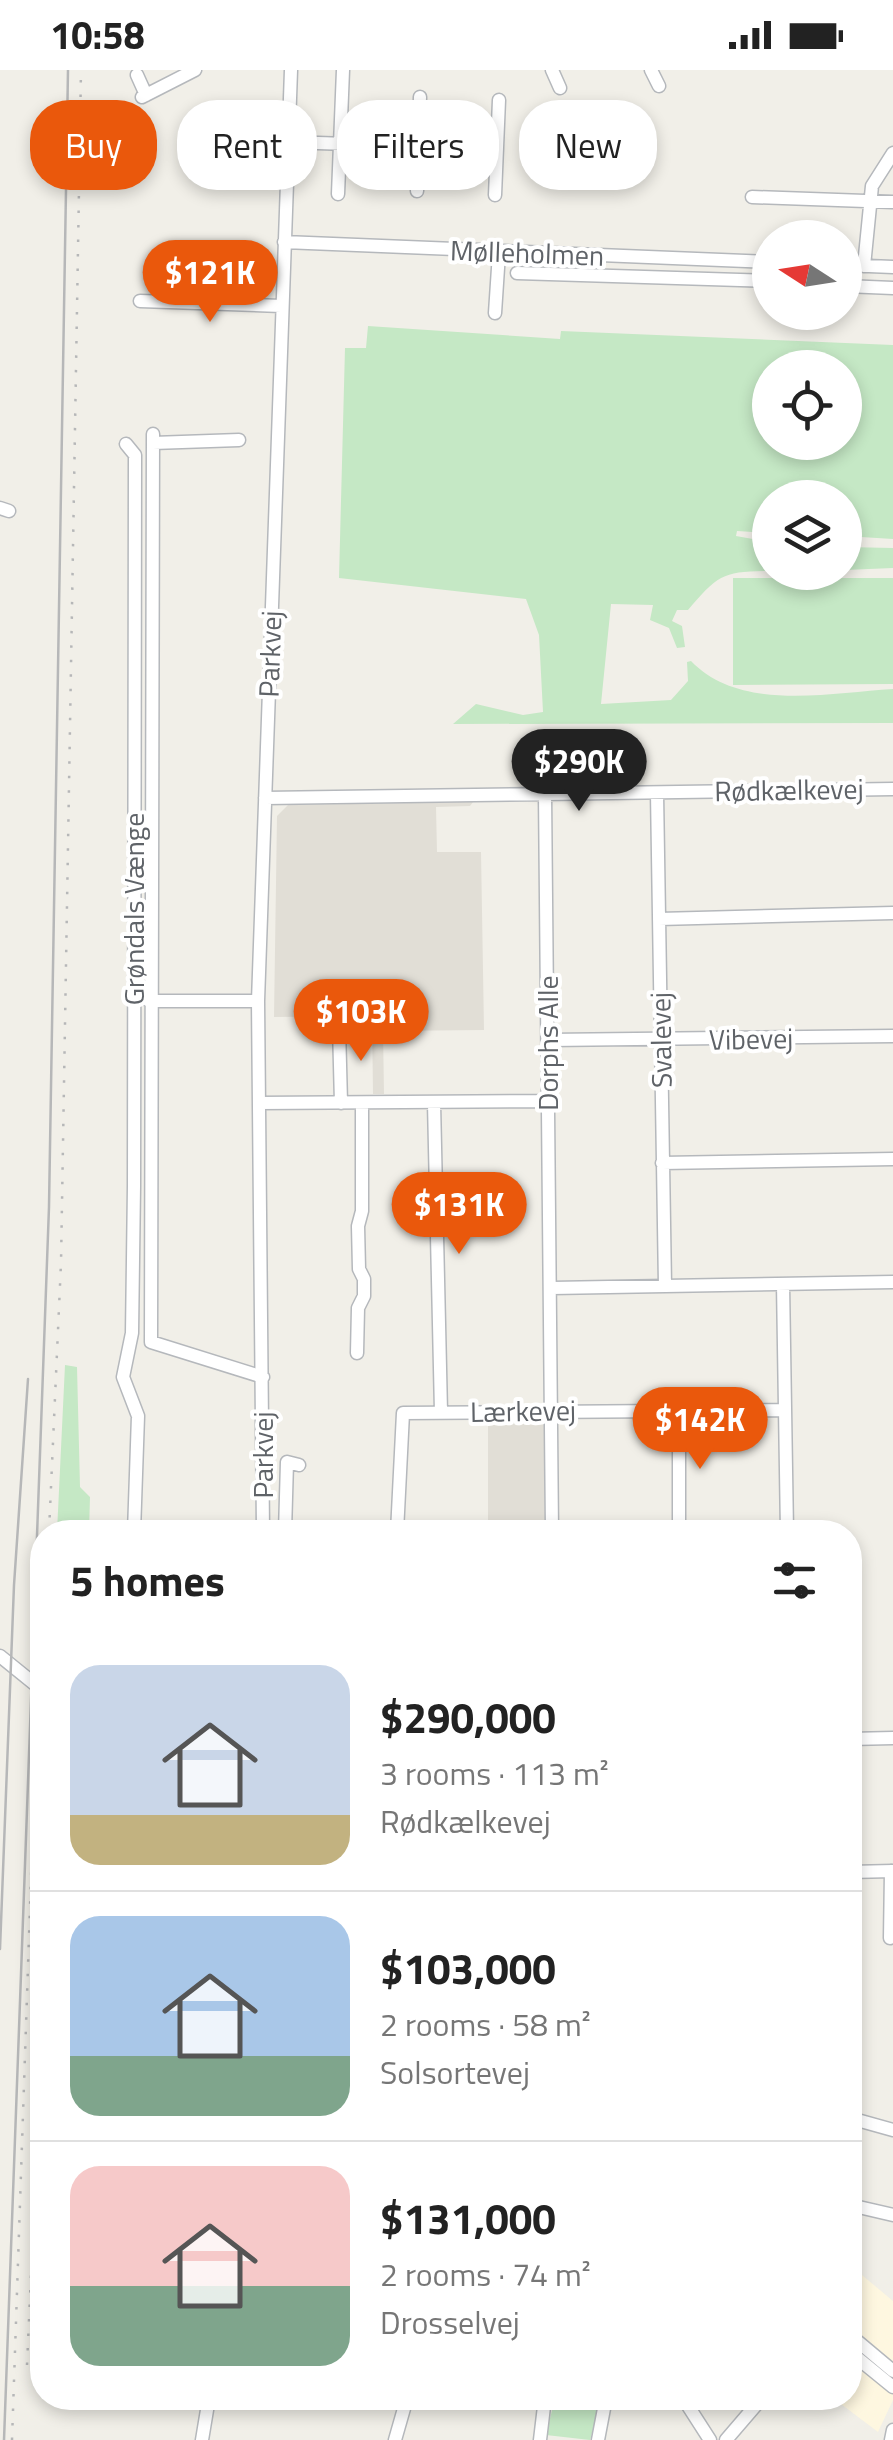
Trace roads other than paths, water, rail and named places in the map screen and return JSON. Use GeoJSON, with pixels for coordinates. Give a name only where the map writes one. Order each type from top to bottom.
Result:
{"type":"FeatureCollection","features":[{"type":"Feature","properties":{"kind":"street"},"geometry":{"type":"LineString","coordinates":[[137,75],[144,96],[195,70]]}},
{"type":"Feature","properties":{"kind":"street","name":"Parkvej"},"geometry":{"type":"LineString","coordinates":[[290,100],[291,70]]}},
{"type":"Feature","properties":{"kind":"street"},"geometry":{"type":"LineString","coordinates":[[342,100],[343,70]]}},
{"type":"Feature","properties":{"kind":"street"},"geometry":{"type":"LineString","coordinates":[[552,70],[560,88]]}},
{"type":"Feature","properties":{"kind":"street"},"geometry":{"type":"LineString","coordinates":[[652,70],[659,86]]}},
{"type":"Feature","properties":{"kind":"street"},"geometry":{"type":"LineString","coordinates":[[862,234],[876,175],[893,153]]}},
{"type":"Feature","properties":{"kind":"street","name":"Parkvej"},"geometry":{"type":"LineString","coordinates":[[263,1520],[258,1001],[286,190]]}},
{"type":"Feature","properties":{"kind":"street"},"geometry":{"type":"LineString","coordinates":[[338,190],[338,194]]}},
{"type":"Feature","properties":{"kind":"street"},"geometry":{"type":"LineString","coordinates":[[495,190],[495,195]]}},
{"type":"Feature","properties":{"kind":"street"},"geometry":{"type":"LineString","coordinates":[[752,197],[893,202]]}},
{"type":"Feature","properties":{"kind":"street","name":"Mølleholmen"},"geometry":{"type":"LineString","coordinates":[[284,242],[752,261]]}},
{"type":"Feature","properties":{"kind":"street"},"geometry":{"type":"LineString","coordinates":[[495,313],[499,252]]}},
{"type":"Feature","properties":{"kind":"street"},"geometry":{"type":"LineString","coordinates":[[596,276],[597,256]]}},
{"type":"Feature","properties":{"kind":"street"},"geometry":{"type":"LineString","coordinates":[[705,260],[705,279]]}},
{"type":"Feature","properties":{"kind":"street"},"geometry":{"type":"LineString","coordinates":[[862,265],[893,267]]}},
{"type":"Feature","properties":{"kind":"street"},"geometry":{"type":"LineString","coordinates":[[517,274],[752,280]]}},
{"type":"Feature","properties":{"kind":"street"},"geometry":{"type":"LineString","coordinates":[[862,287],[893,288]]}},
{"type":"Feature","properties":{"kind":"street"},"geometry":{"type":"LineString","coordinates":[[140,302],[282,306]]}},
{"type":"Feature","properties":{"kind":"street","name":"Parkvej"},"geometry":{"type":"LineString","coordinates":[[239,440],[153,438],[151,1342],[263,1377]]}},
{"type":"Feature","properties":{"kind":"street","name":"Grøndals Vænge"},"geometry":{"type":"LineString","coordinates":[[126,444],[135,454],[134,1186],[132,1334],[124,1377],[138,1416],[134,1520]]}},
{"type":"Feature","properties":{"kind":"street","name":"Rødkælkevej"},"geometry":{"type":"LineString","coordinates":[[264,798],[893,789]]}},
{"type":"Feature","properties":{"kind":"street","name":"Dorphs Alle"},"geometry":{"type":"LineString","coordinates":[[545,793],[552,1520]]}},
{"type":"Feature","properties":{"kind":"street","name":"Svalevej"},"geometry":{"type":"LineString","coordinates":[[657,793],[665,1286]]}},
{"type":"Feature","properties":{"kind":"street"},"geometry":{"type":"LineString","coordinates":[[659,918],[893,913]]}},
{"type":"Feature","properties":{"kind":"street"},"geometry":{"type":"LineString","coordinates":[[149,1001],[258,1001]]}},
{"type":"Feature","properties":{"kind":"street"},"geometry":{"type":"LineString","coordinates":[[339,1027],[341,1103]]}},
{"type":"Feature","properties":{"kind":"street","name":"Vibevej"},"geometry":{"type":"LineString","coordinates":[[549,1040],[893,1036]]}},
{"type":"Feature","properties":{"kind":"street"},"geometry":{"type":"LineString","coordinates":[[259,1103],[548,1102]]}},
{"type":"Feature","properties":{"kind":"street"},"geometry":{"type":"LineString","coordinates":[[434,1103],[441,1412]]}},
{"type":"Feature","properties":{"kind":"street"},"geometry":{"type":"LineString","coordinates":[[357,1353],[358,1308],[364,1296],[358,1226],[362,1212],[362,1104]]}},
{"type":"Feature","properties":{"kind":"street"},"geometry":{"type":"LineString","coordinates":[[662,1163],[893,1159]]}},
{"type":"Feature","properties":{"kind":"street"},"geometry":{"type":"LineString","coordinates":[[552,1288],[893,1282]]}},
{"type":"Feature","properties":{"kind":"street"},"geometry":{"type":"LineString","coordinates":[[783,1284],[787,1520]]}},
{"type":"Feature","properties":{"kind":"street","name":"Lærkevej"},"geometry":{"type":"LineString","coordinates":[[397,1520],[400,1416],[551,1410],[785,1410]]}},
{"type":"Feature","properties":{"kind":"street"},"geometry":{"type":"LineString","coordinates":[[679,1411],[679,1520]]}},
{"type":"Feature","properties":{"kind":"street","name":"Parkvej"},"geometry":{"type":"LineString","coordinates":[[285,1520],[287,1462],[299,1465]]}},
{"type":"Feature","properties":{"kind":"street"},"geometry":{"type":"LineString","coordinates":[[0,1656],[30,1680]]}},
{"type":"Feature","properties":{"kind":"street"},"geometry":{"type":"LineString","coordinates":[[862,1739],[893,1738]]}},
{"type":"Feature","properties":{"kind":"street"},"geometry":{"type":"LineString","coordinates":[[862,1872],[892,1872],[890,1938]]}},
{"type":"Feature","properties":{"kind":"street"},"geometry":{"type":"LineString","coordinates":[[862,2121],[893,2130]]}},
{"type":"Feature","properties":{"kind":"street"},"geometry":{"type":"LineString","coordinates":[[862,2208],[893,2216]]}},
{"type":"Feature","properties":{"kind":"street"},"geometry":{"type":"LineString","coordinates":[[862,2346],[893,2371]]}},
{"type":"Feature","properties":{"kind":"street"},"geometry":{"type":"LineString","coordinates":[[862,2362],[893,2387]]}},
{"type":"Feature","properties":{"kind":"street"},"geometry":{"type":"LineString","coordinates":[[202,2440],[207,2410]]}},
{"type":"Feature","properties":{"kind":"street"},"geometry":{"type":"LineString","coordinates":[[394,2440],[403,2410]]}},
{"type":"Feature","properties":{"kind":"street"},"geometry":{"type":"LineString","coordinates":[[540,2440],[544,2410]]}},
{"type":"Feature","properties":{"kind":"street"},"geometry":{"type":"LineString","coordinates":[[598,2440],[604,2410]]}},
{"type":"Feature","properties":{"kind":"street"},"geometry":{"type":"LineString","coordinates":[[691,2410],[710,2440]]}},
{"type":"Feature","properties":{"kind":"street"},"geometry":{"type":"LineString","coordinates":[[726,2440],[752,2410]]}},
{"type":"Feature","properties":{"kind":"street"},"geometry":{"type":"LineString","coordinates":[[891,2440],[893,2430]]}},
{"type":"Feature","properties":{"kind":"tram line"},"geometry":{"type":"LineString","coordinates":[[38,1520],[49,1207],[68,70]]}},
{"type":"Feature","properties":{"kind":"tram line"},"geometry":{"type":"LineString","coordinates":[[0,1949],[14,1585],[28,1379]]}},
{"type":"Feature","properties":{"kind":"tram line"},"geometry":{"type":"LineString","coordinates":[[4,2440],[30,1728]]}},
{"type":"Feature","properties":{"kind":"railway"},"geometry":{"type":"LineString","coordinates":[[50,1520],[61,1263],[81,70]]}},
{"type":"Feature","properties":{"kind":"railway"},"geometry":{"type":"LineString","coordinates":[[12,2440],[30,1907]]}},
{"type":"Feature","properties":{"kind":"railway"},"geometry":{"type":"LineString","coordinates":[[27,2365],[30,2297]]}}]}
